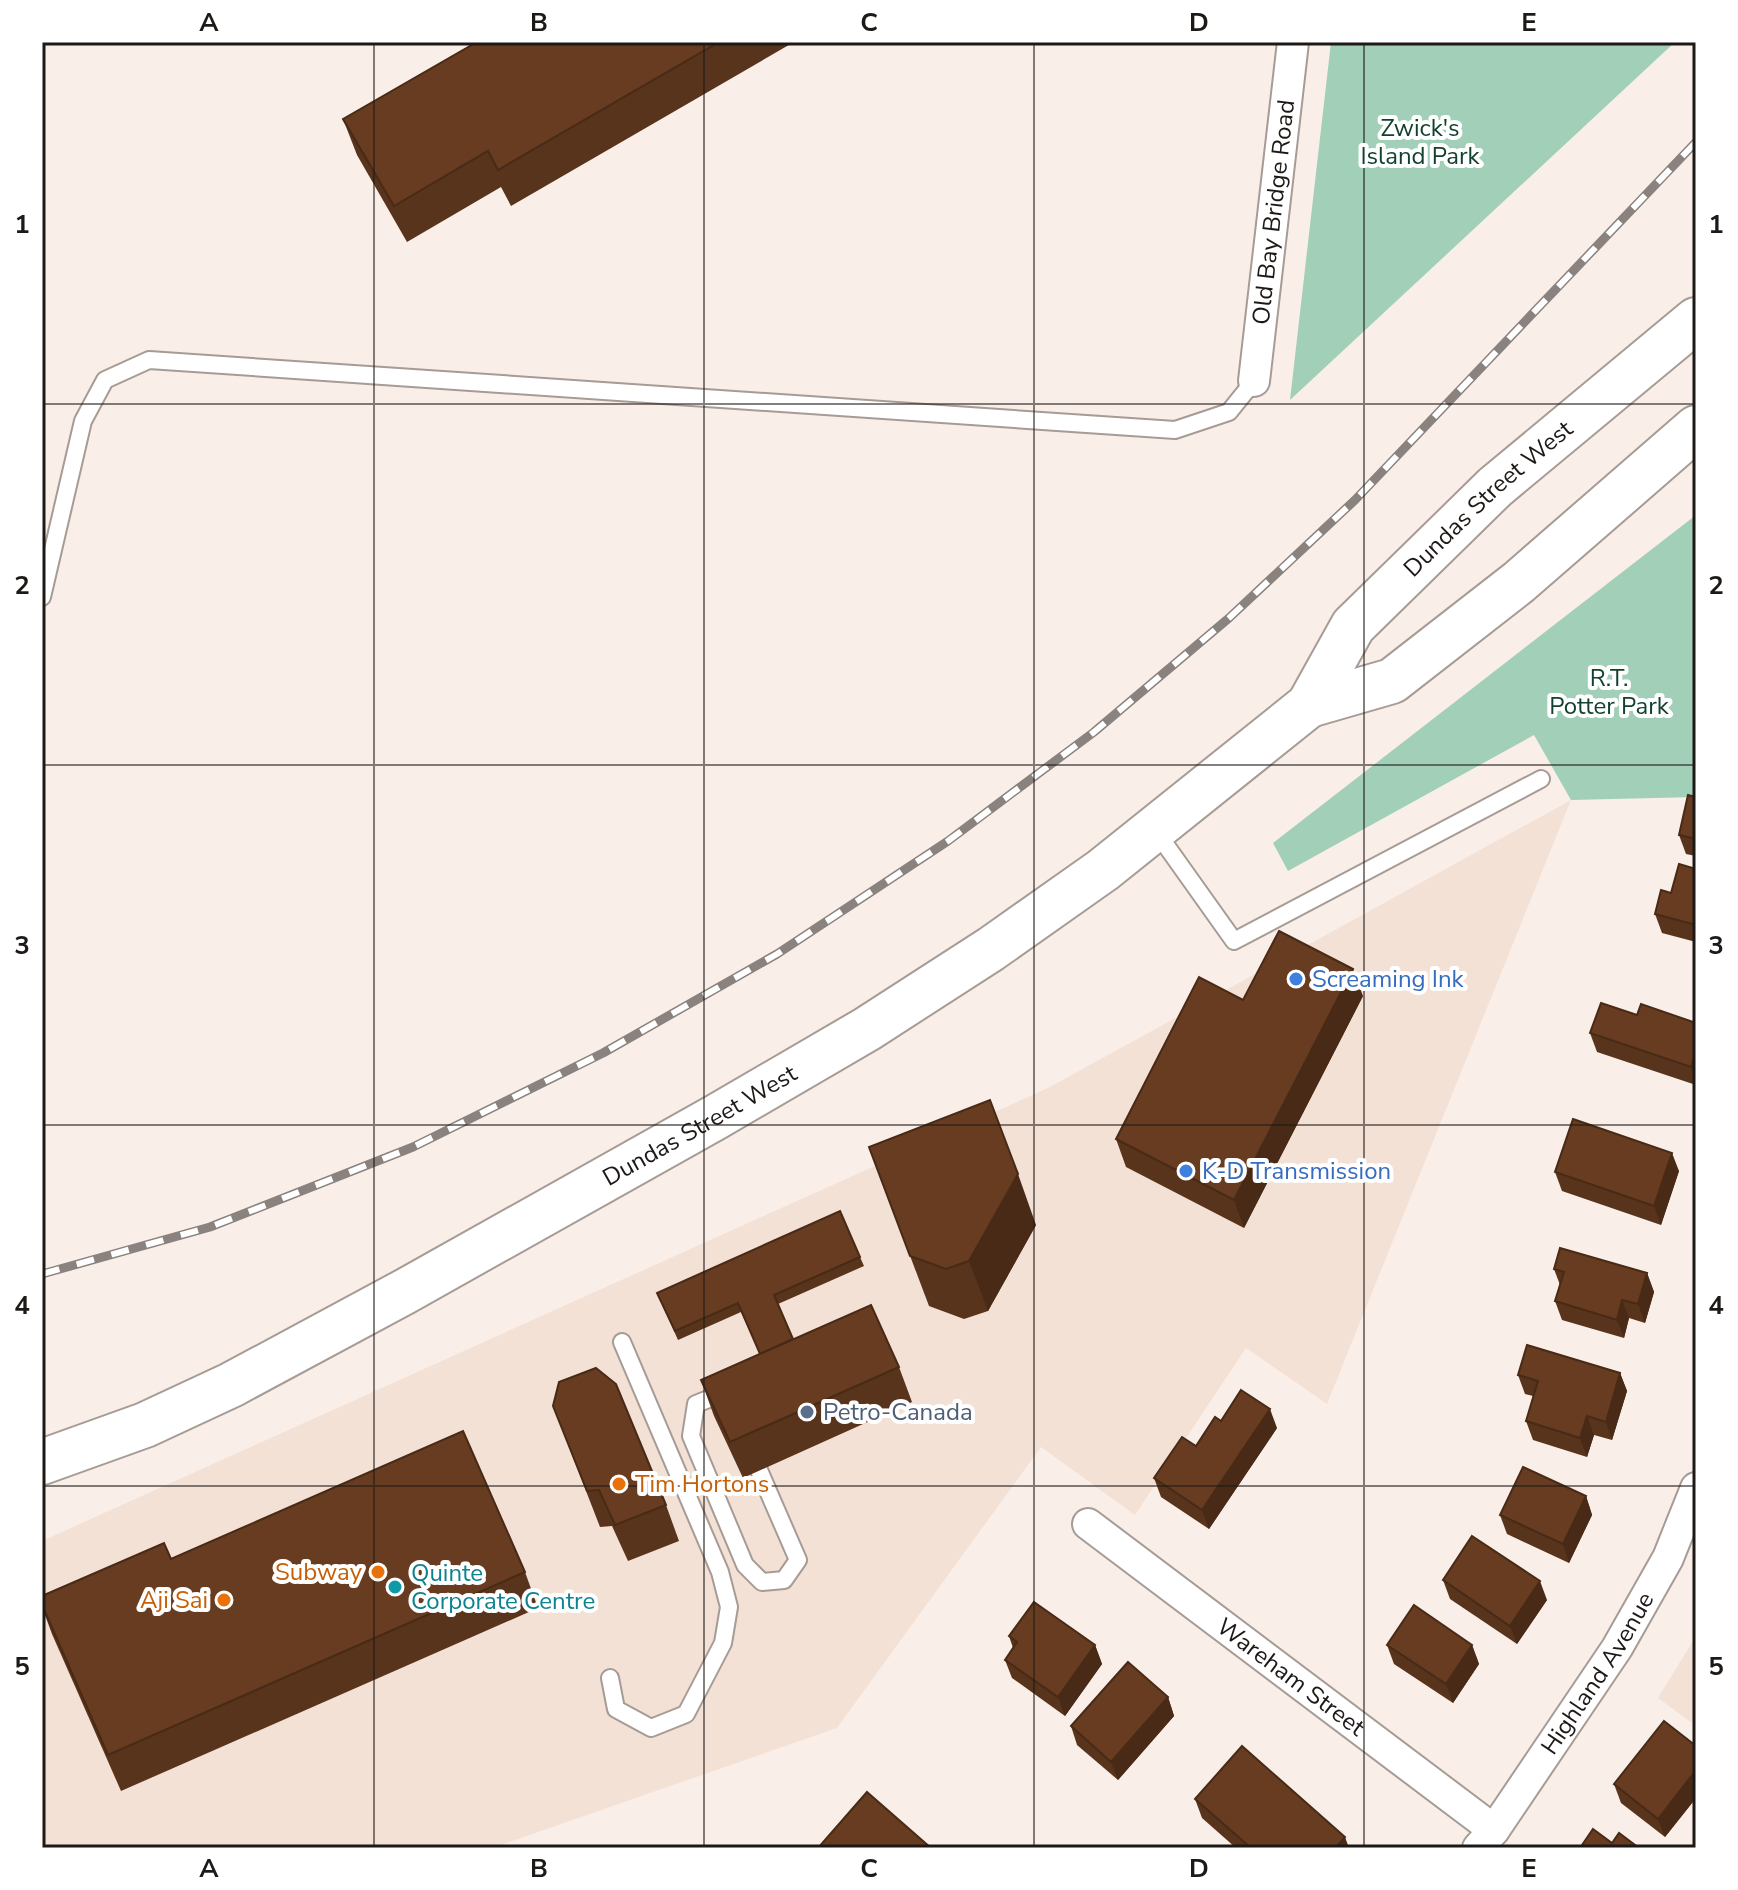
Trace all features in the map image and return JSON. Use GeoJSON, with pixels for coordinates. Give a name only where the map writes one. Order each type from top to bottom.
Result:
{"type":"FeatureCollection","features":[{"type":"Feature","properties":{"kind":"main road","name":"Dundas Street West"},"geometry":{"type":"LineString","coordinates":[[42,1462],[145,1425],[231,1385],[590,1190],[867,1029],[991,949],[1103,870],[1309,705],[1353,626],[1495,487],[1696,320]]}},
{"type":"Feature","properties":{"kind":"main road","name":"Dundas Street West"},"geometry":{"type":"LineString","coordinates":[[1309,705],[1392,681],[1519,582],[1696,428]]}},
{"type":"Feature","properties":{"kind":"street","name":"Old Bay Bridge Road"},"geometry":{"type":"LineString","coordinates":[[1254,381],[1293,42]]}},
{"type":"Feature","properties":{"kind":"street","name":"Highland Avenue"},"geometry":{"type":"LineString","coordinates":[[1486,1839],[1617,1648],[1668,1558],[1696,1488]]}},
{"type":"Feature","properties":{"kind":"street","name":"Wareham Street"},"geometry":{"type":"LineString","coordinates":[[1088,1524],[1486,1839]]}},
{"type":"Feature","properties":{"kind":"lane"},"geometry":{"type":"LineString","coordinates":[[42,597],[83,421],[105,380],[149,360],[1175,430],[1229,412],[1254,381]]}},
{"type":"Feature","properties":{"kind":"lane"},"geometry":{"type":"LineString","coordinates":[[1154,829],[1234,941],[1541,779]]}},
{"type":"Feature","properties":{"kind":"lane"},"geometry":{"type":"LineString","coordinates":[[610,1678],[616,1709],[651,1728],[686,1714],[723,1643],[729,1607],[720,1572],[622,1342]]}},
{"type":"Feature","properties":{"kind":"lane"},"geometry":{"type":"LineString","coordinates":[[716,1396],[732,1408],[798,1560],[784,1580],[762,1582],[745,1565],[691,1436],[696,1404],[716,1396]]}},
{"type":"Feature","properties":{"kind":"shaded area"},"geometry":{"type":"Polygon","coordinates":[[[1571,800],[1327,1404],[1246,1348],[1135,1515],[1041,1447],[837,1728],[492,1848],[42,1848],[42,1541],[1050,1087],[1571,800]]]}},
{"type":"Feature","properties":{"kind":"shaded area"},"geometry":{"type":"Polygon","coordinates":[[[1696,1636],[1696,1726],[1658,1698],[1696,1636]]]}},
{"type":"Feature","properties":{"kind":"green space","name":"Zwick's Island Park"},"geometry":{"type":"Polygon","coordinates":[[[1331,42],[1675,42],[1290,400],[1331,42]]]}},
{"type":"Feature","properties":{"kind":"green space","name":"R.T. Potter Park"},"geometry":{"type":"Polygon","coordinates":[[[1696,515],[1696,797],[1571,800],[1534,735],[1288,871],[1273,843],[1696,515]]]}},
{"type":"Feature","properties":{"kind":"building"},"geometry":{"type":"Polygon","coordinates":[[[477,42],[719,42],[498,170],[488,151],[394,206],[343,119],[477,42]]]}},
{"type":"Feature","properties":{"kind":"building"},"geometry":{"type":"Polygon","coordinates":[[[1688,795],[1696,797],[1696,839],[1679,835],[1688,795]]]}},
{"type":"Feature","properties":{"kind":"building"},"geometry":{"type":"Polygon","coordinates":[[[1679,864],[1696,869],[1696,925],[1655,914],[1661,890],[1671,893],[1679,864]]]}},
{"type":"Feature","properties":{"kind":"building"},"geometry":{"type":"Polygon","coordinates":[[[1279,931],[1353,969],[1234,1200],[1116,1139],[1199,977],[1243,1000],[1279,931]]]}},
{"type":"Feature","properties":{"kind":"building"},"geometry":{"type":"Polygon","coordinates":[[[1601,1003],[1637,1015],[1641,1004],[1696,1023],[1696,1052],[1691,1067],[1590,1033],[1601,1003]]]}},
{"type":"Feature","properties":{"kind":"building"},"geometry":{"type":"Polygon","coordinates":[[[990,1100],[1018,1174],[969,1261],[946,1269],[910,1256],[869,1147],[990,1100]]]}},
{"type":"Feature","properties":{"kind":"building"},"geometry":{"type":"Polygon","coordinates":[[[1573,1119],[1672,1153],[1654,1206],[1555,1172],[1573,1119]]]}},
{"type":"Feature","properties":{"kind":"building"},"geometry":{"type":"Polygon","coordinates":[[[840,1211],[860,1257],[774,1295],[793,1339],[760,1354],[738,1303],[675,1331],[657,1293],[840,1211]]]}},
{"type":"Feature","properties":{"kind":"building"},"geometry":{"type":"Polygon","coordinates":[[[1560,1248],[1647,1273],[1638,1304],[1622,1300],[1617,1320],[1555,1301],[1564,1272],[1554,1269],[1560,1248]]]}},
{"type":"Feature","properties":{"kind":"building"},"geometry":{"type":"Polygon","coordinates":[[[871,1305],[899,1367],[730,1442],[701,1380],[871,1305]]]}},
{"type":"Feature","properties":{"kind":"building"},"geometry":{"type":"Polygon","coordinates":[[[1527,1345],[1620,1373],[1606,1422],[1587,1416],[1580,1438],[1526,1421],[1538,1381],[1518,1375],[1527,1345]]]}},
{"type":"Feature","properties":{"kind":"building","name":"Tim Hortons"},"geometry":{"type":"Polygon","coordinates":[[[596,1368],[616,1384],[666,1505],[615,1525],[599,1490],[587,1491],[553,1406],[559,1382],[596,1368]]]}},
{"type":"Feature","properties":{"kind":"building"},"geometry":{"type":"Polygon","coordinates":[[[1241,1390],[1270,1409],[1202,1510],[1154,1478],[1182,1437],[1196,1446],[1215,1417],[1221,1421],[1241,1390]]]}},
{"type":"Feature","properties":{"kind":"building"},"geometry":{"type":"Polygon","coordinates":[[[463,1431],[525,1572],[108,1755],[42,1605],[42,1596],[164,1543],[171,1559],[463,1431]]]}},
{"type":"Feature","properties":{"kind":"building"},"geometry":{"type":"Polygon","coordinates":[[[1523,1467],[1586,1496],[1563,1544],[1500,1515],[1523,1467]]]}},
{"type":"Feature","properties":{"kind":"building"},"geometry":{"type":"Polygon","coordinates":[[[1472,1536],[1540,1581],[1510,1626],[1443,1580],[1472,1536]]]}},
{"type":"Feature","properties":{"kind":"building"},"geometry":{"type":"Polygon","coordinates":[[[1034,1602],[1095,1645],[1058,1697],[1005,1660],[1017,1642],[1009,1636],[1034,1602]]]}},
{"type":"Feature","properties":{"kind":"building"},"geometry":{"type":"Polygon","coordinates":[[[1414,1605],[1472,1645],[1446,1684],[1387,1645],[1414,1605]]]}},
{"type":"Feature","properties":{"kind":"building"},"geometry":{"type":"Polygon","coordinates":[[[1128,1662],[1168,1697],[1111,1762],[1071,1726],[1128,1662]]]}},
{"type":"Feature","properties":{"kind":"building"},"geometry":{"type":"Polygon","coordinates":[[[1664,1721],[1696,1746],[1696,1770],[1658,1819],[1614,1784],[1664,1721]]]}},
{"type":"Feature","properties":{"kind":"building"},"geometry":{"type":"Polygon","coordinates":[[[1242,1746],[1345,1837],[1335,1848],[1251,1848],[1195,1799],[1242,1746]]]}},
{"type":"Feature","properties":{"kind":"building"},"geometry":{"type":"Polygon","coordinates":[[[867,1792],[931,1848],[818,1848],[867,1792]]]}},
{"type":"Feature","properties":{"kind":"building"},"geometry":{"type":"Polygon","coordinates":[[[1593,1829],[1612,1843],[1619,1833],[1639,1848],[1580,1848],[1593,1829]]]}},
{"type":"Feature","properties":{"kind":"railway"},"geometry":{"type":"LineString","coordinates":[[42,1274],[210,1227],[413,1147],[603,1053],[777,954],[948,841],[1094,732],[1229,618],[1355,500],[1696,142]]}},
{"type":"Feature","properties":{"kind":"place","name":"Screaming Ink"},"geometry":{"type":"Point","coordinates":[1296,979]}},
{"type":"Feature","properties":{"kind":"place","name":"K-D Transmission"},"geometry":{"type":"Point","coordinates":[1186,1171]}},
{"type":"Feature","properties":{"kind":"place","name":"Petro-Canada"},"geometry":{"type":"Point","coordinates":[807,1412]}},
{"type":"Feature","properties":{"kind":"place","name":"Tim Hortons"},"geometry":{"type":"Point","coordinates":[619,1484]}},
{"type":"Feature","properties":{"kind":"place","name":"Subway"},"geometry":{"type":"Point","coordinates":[378,1572]}},
{"type":"Feature","properties":{"kind":"place","name":"Quinte Corporate Centre"},"geometry":{"type":"Point","coordinates":[395,1587]}},
{"type":"Feature","properties":{"kind":"place","name":"Aji Sai"},"geometry":{"type":"Point","coordinates":[224,1600]}}]}
